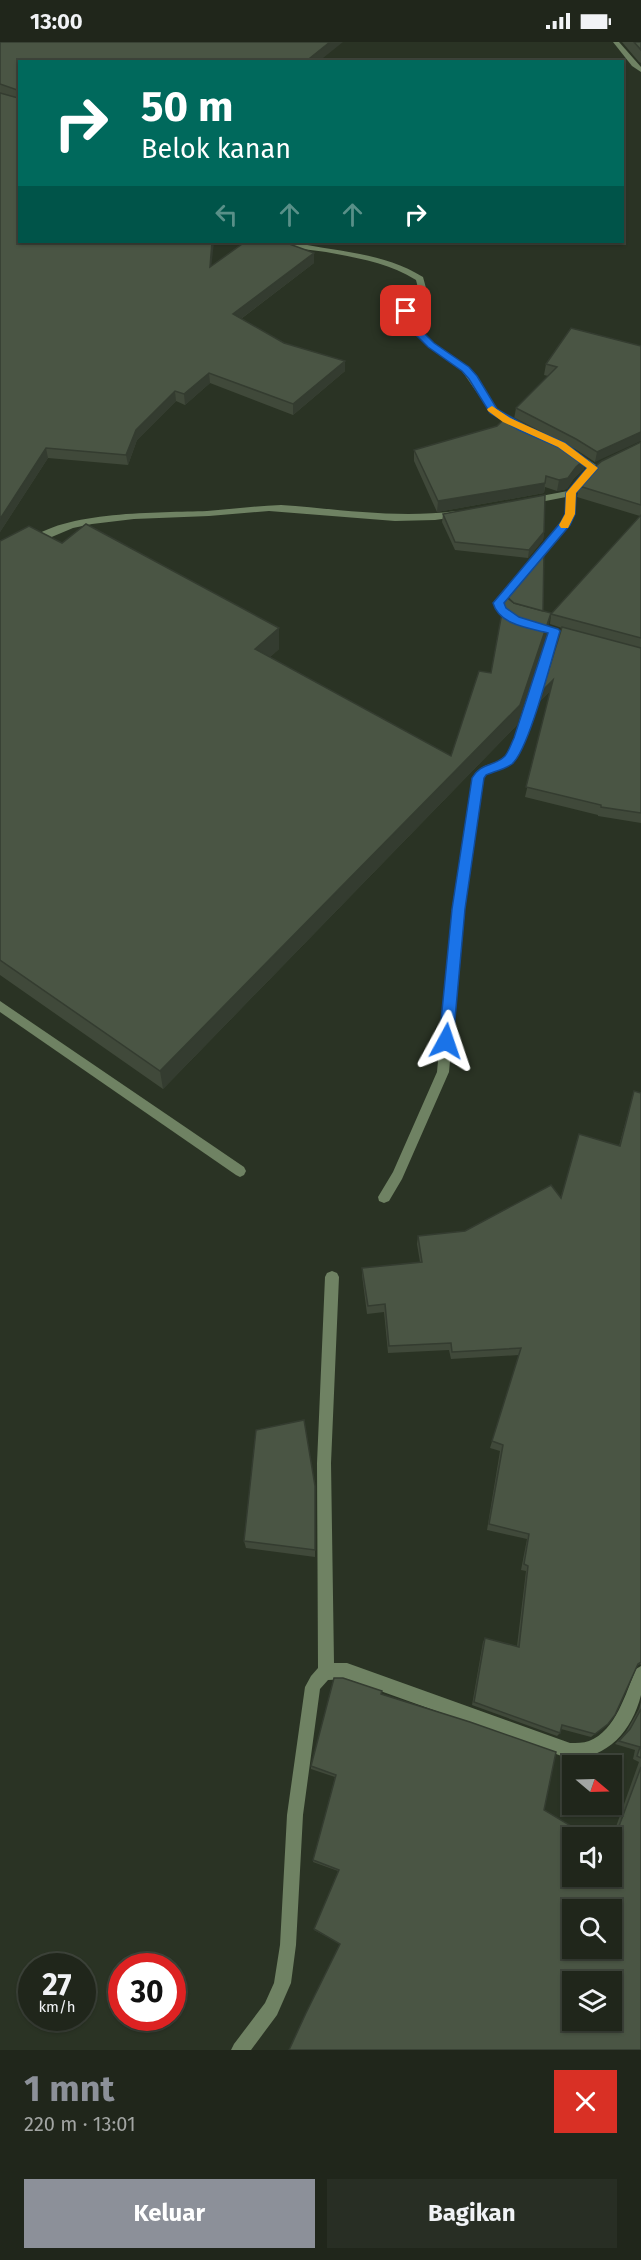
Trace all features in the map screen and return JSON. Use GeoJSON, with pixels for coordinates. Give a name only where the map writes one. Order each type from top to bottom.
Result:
{"type":"FeatureCollection","features":[{"type":"Feature","properties":{"kind":"street"},"geometry":{"type":"LineString","coordinates":[[616,42],[634,65],[641,69]]}},
{"type":"Feature","properties":{"kind":"street"},"geometry":{"type":"LineString","coordinates":[[289,243],[374,260],[414,274],[420,279],[422,288],[405,307],[417,331],[431,345],[465,369],[494,411],[533,432]]}},
{"type":"Feature","properties":{"kind":"street"},"geometry":{"type":"LineString","coordinates":[[516,503],[571,493],[596,466],[562,445]]}},
{"type":"Feature","properties":{"kind":"street"},"geometry":{"type":"LineString","coordinates":[[525,623],[505,614],[498,607],[499,603],[566,523],[570,514],[571,493]]}},
{"type":"Feature","properties":{"kind":"street"},"geometry":{"type":"LineString","coordinates":[[20,549],[45,534],[67,527],[97,520],[140,516],[198,514],[271,507],[366,518],[404,519],[464,513]]}},
{"type":"Feature","properties":{"kind":"street"},"geometry":{"type":"LineString","coordinates":[[384,1197],[398,1175],[442,1072],[458,909],[478,778],[481,772],[507,761],[512,755],[520,738],[555,631]]}},
{"type":"Feature","properties":{"kind":"street"},"geometry":{"type":"LineString","coordinates":[[0,1006],[240,1171]]}},
{"type":"Feature","properties":{"kind":"street"},"geometry":{"type":"LineString","coordinates":[[326,1671],[324,1463],[332,1277]]}},
{"type":"Feature","properties":{"kind":"street"},"geometry":{"type":"LineString","coordinates":[[240,2050],[271,2009],[282,1983],[288,1945],[295,1815],[313,1687],[318,1676],[326,1671],[347,1671],[570,1751],[584,1753],[609,1738],[618,1726],[641,1674]]}},
{"type":"Feature","properties":{"kind":"building"},"geometry":{"type":"Polygon","coordinates":[[[0,42],[330,42],[308,60],[18,60],[18,90],[0,84],[0,42]]]}},
{"type":"Feature","properties":{"kind":"building"},"geometry":{"type":"Polygon","coordinates":[[[634,42],[641,42],[641,50],[634,42]]]}},
{"type":"Feature","properties":{"kind":"building"},"geometry":{"type":"Polygon","coordinates":[[[0,93],[18,98],[18,243],[212,243],[210,267],[244,243],[287,243],[314,253],[233,314],[284,343],[345,361],[293,404],[209,373],[184,394],[175,391],[136,430],[126,455],[46,448],[0,519],[0,93]]]}},
{"type":"Feature","properties":{"kind":"building"},"geometry":{"type":"Polygon","coordinates":[[[571,328],[641,346],[641,432],[597,452],[516,408],[557,367],[546,364],[571,328]]]}},
{"type":"Feature","properties":{"kind":"building"},"geometry":{"type":"Polygon","coordinates":[[[508,415],[586,458],[568,478],[559,480],[546,476],[545,483],[438,501],[414,450],[497,426],[508,415]]]}},
{"type":"Feature","properties":{"kind":"building"},"geometry":{"type":"Polygon","coordinates":[[[641,442],[641,505],[579,486],[586,474],[602,461],[641,442]]]}},
{"type":"Feature","properties":{"kind":"building"},"geometry":{"type":"Polygon","coordinates":[[[545,495],[544,532],[529,550],[455,542],[443,514],[545,495]]]}},
{"type":"Feature","properties":{"kind":"building"},"geometry":{"type":"Polygon","coordinates":[[[641,515],[641,638],[551,614],[641,515]]]}},
{"type":"Feature","properties":{"kind":"building"},"geometry":{"type":"Polygon","coordinates":[[[86,524],[279,628],[255,649],[451,756],[479,671],[491,673],[505,596],[514,603],[551,613],[520,705],[160,1071],[0,960],[0,541],[29,526],[62,543],[86,524]]]}},
{"type":"Feature","properties":{"kind":"building"},"geometry":{"type":"Polygon","coordinates":[[[544,551],[543,611],[514,603],[507,597],[544,551]]]}},
{"type":"Feature","properties":{"kind":"building"},"geometry":{"type":"Polygon","coordinates":[[[562,627],[641,648],[641,813],[601,807],[601,805],[526,787],[553,680],[542,691],[562,627]]]}},
{"type":"Feature","properties":{"kind":"building"},"geometry":{"type":"Polygon","coordinates":[[[634,1091],[641,1093],[641,1662],[638,1664],[615,1715],[608,1724],[595,1734],[562,1725],[560,1733],[474,1702],[485,1638],[519,1647],[528,1566],[524,1564],[529,1534],[489,1524],[503,1445],[492,1441],[521,1348],[452,1352],[451,1343],[389,1346],[385,1304],[368,1306],[362,1268],[422,1262],[418,1236],[465,1231],[551,1185],[561,1198],[579,1134],[620,1146],[634,1091]]]}},
{"type":"Feature","properties":{"kind":"building"},"geometry":{"type":"Polygon","coordinates":[[[304,1420],[315,1486],[315,1550],[244,1541],[256,1430],[304,1420]]]}},
{"type":"Feature","properties":{"kind":"building"},"geometry":{"type":"Polygon","coordinates":[[[334,1678],[343,1678],[382,1691],[381,1694],[556,1752],[544,1810],[573,1827],[562,1827],[562,1887],[622,1887],[622,1827],[619,1827],[641,1767],[641,2050],[289,2050],[340,1944],[314,1929],[339,1870],[313,1860],[336,1775],[311,1766],[334,1678]]]}},
{"type":"Feature","properties":{"kind":"building"},"geometry":{"type":"Polygon","coordinates":[[[641,1709],[641,1758],[637,1756],[640,1747],[619,1741],[630,1729],[641,1709]]]}},
{"type":"Feature","properties":{"kind":"slow traffic"},"geometry":{"type":"LineString","coordinates":[[492,409],[506,420],[562,445],[593,468],[571,493],[570,514],[564,525]]}},
{"type":"Feature","properties":{"kind":"route"},"geometry":{"type":"LineString","coordinates":[[406,311],[417,331],[431,345],[465,369],[473,378],[486,402],[494,411],[522,428],[562,445],[593,468],[571,493],[570,514],[566,523],[503,595],[499,603],[498,607],[515,620],[555,631],[520,738],[512,755],[507,761],[481,772],[478,778],[458,909],[446,1041]]}}]}
